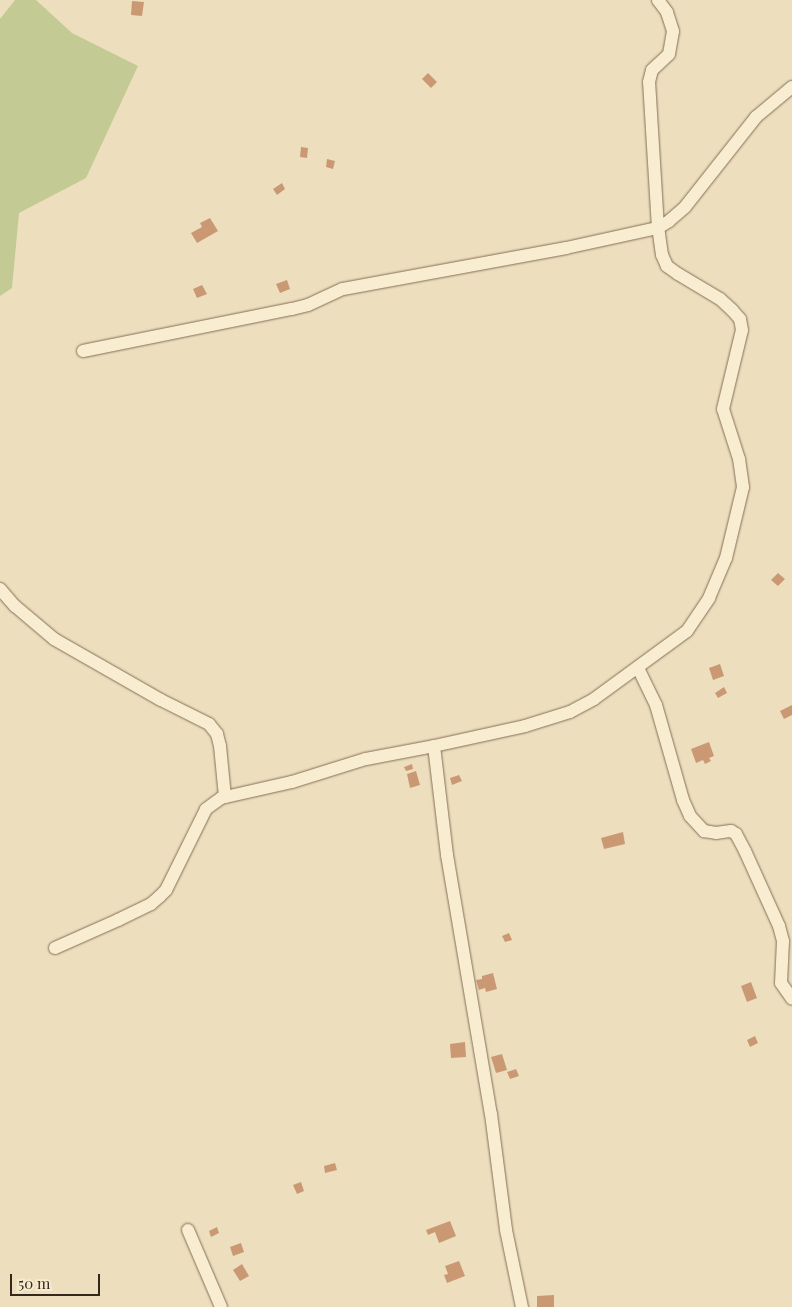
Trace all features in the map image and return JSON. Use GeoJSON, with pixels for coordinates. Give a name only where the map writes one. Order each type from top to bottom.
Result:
{"type":"FeatureCollection","features":[{"type":"Feature","properties":{"kind":"street"},"geometry":{"type":"LineString","coordinates":[[55,948],[118,920],[150,904],[159,897],[166,890],[206,809],[225,797],[292,782],[366,759],[525,726],[570,712],[594,699],[687,631],[709,598],[726,558],[743,487],[735,443],[723,409],[742,330],[740,319],[720,299],[667,266],[662,255],[658,228],[649,82],[652,70],[669,54],[674,31],[667,12],[658,0]]}},
{"type":"Feature","properties":{"kind":"street"},"geometry":{"type":"LineString","coordinates":[[83,350],[292,310],[343,289],[658,228],[685,207],[756,117],[792,87]]}},
{"type":"Feature","properties":{"kind":"street"},"geometry":{"type":"LineString","coordinates":[[0,589],[15,606],[54,639],[145,692],[209,724],[217,734],[220,746],[225,797]]}},
{"type":"Feature","properties":{"kind":"street"},"geometry":{"type":"LineString","coordinates":[[638,668],[656,705],[683,800],[690,816],[704,831],[716,833],[731,831],[736,834],[745,851],[779,926],[783,942],[781,983],[792,999]]}},
{"type":"Feature","properties":{"kind":"street"},"geometry":{"type":"LineString","coordinates":[[434,746],[447,855],[491,1114],[506,1230],[522,1307]]}},
{"type":"Feature","properties":{"kind":"street"},"geometry":{"type":"LineString","coordinates":[[188,1230],[221,1307]]}},
{"type":"Feature","properties":{"kind":"green space"},"geometry":{"type":"Polygon","coordinates":[[[15,0],[36,0],[72,33],[138,66],[86,178],[19,213],[12,288],[0,296],[0,19],[15,0]]]}},
{"type":"Feature","properties":{"kind":"building"},"geometry":{"type":"Polygon","coordinates":[[[132,1],[144,2],[142,16],[131,15],[132,1]]]}},
{"type":"Feature","properties":{"kind":"building"},"geometry":{"type":"Polygon","coordinates":[[[428,73],[437,82],[431,88],[422,79],[428,73]]]}},
{"type":"Feature","properties":{"kind":"building"},"geometry":{"type":"Polygon","coordinates":[[[301,147],[308,148],[307,158],[300,157],[301,147]]]}},
{"type":"Feature","properties":{"kind":"building"},"geometry":{"type":"Polygon","coordinates":[[[327,159],[335,161],[333,169],[326,167],[327,159]]]}},
{"type":"Feature","properties":{"kind":"building"},"geometry":{"type":"Polygon","coordinates":[[[282,183],[285,189],[277,195],[273,189],[282,183]]]}},
{"type":"Feature","properties":{"kind":"building"},"geometry":{"type":"Polygon","coordinates":[[[210,218],[218,231],[197,243],[191,233],[202,227],[200,223],[210,218]]]}},
{"type":"Feature","properties":{"kind":"building"},"geometry":{"type":"Polygon","coordinates":[[[287,280],[290,289],[280,293],[276,284],[287,280]]]}},
{"type":"Feature","properties":{"kind":"building"},"geometry":{"type":"Polygon","coordinates":[[[202,285],[207,294],[197,298],[193,289],[202,285]]]}},
{"type":"Feature","properties":{"kind":"building"},"geometry":{"type":"Polygon","coordinates":[[[778,573],[785,579],[778,586],[771,580],[778,573]]]}},
{"type":"Feature","properties":{"kind":"building"},"geometry":{"type":"Polygon","coordinates":[[[720,664],[724,676],[713,680],[709,668],[720,664]]]}},
{"type":"Feature","properties":{"kind":"building"},"geometry":{"type":"Polygon","coordinates":[[[724,687],[727,693],[718,698],[715,693],[724,687]]]}},
{"type":"Feature","properties":{"kind":"building"},"geometry":{"type":"Polygon","coordinates":[[[792,705],[792,715],[784,719],[780,711],[792,705]]]}},
{"type":"Feature","properties":{"kind":"building"},"geometry":{"type":"Polygon","coordinates":[[[709,742],[714,756],[709,758],[711,761],[705,764],[703,760],[696,763],[691,749],[709,742]]]}},
{"type":"Feature","properties":{"kind":"building"},"geometry":{"type":"Polygon","coordinates":[[[412,764],[413,769],[406,771],[404,767],[412,764]]]}},
{"type":"Feature","properties":{"kind":"building"},"geometry":{"type":"Polygon","coordinates":[[[416,771],[420,785],[410,788],[407,774],[416,771]]]}},
{"type":"Feature","properties":{"kind":"building"},"geometry":{"type":"Polygon","coordinates":[[[459,775],[462,781],[452,785],[450,778],[459,775]]]}},
{"type":"Feature","properties":{"kind":"building"},"geometry":{"type":"Polygon","coordinates":[[[623,832],[625,844],[604,849],[601,838],[623,832]]]}},
{"type":"Feature","properties":{"kind":"building"},"geometry":{"type":"Polygon","coordinates":[[[509,933],[512,940],[505,942],[502,936],[509,933]]]}},
{"type":"Feature","properties":{"kind":"building"},"geometry":{"type":"Polygon","coordinates":[[[493,973],[497,989],[486,992],[485,988],[479,990],[476,980],[493,973]]]}},
{"type":"Feature","properties":{"kind":"building"},"geometry":{"type":"Polygon","coordinates":[[[751,982],[757,998],[747,1002],[741,986],[751,982]]]}},
{"type":"Feature","properties":{"kind":"building"},"geometry":{"type":"Polygon","coordinates":[[[755,1036],[758,1043],[750,1047],[747,1040],[755,1036]]]}},
{"type":"Feature","properties":{"kind":"building"},"geometry":{"type":"Polygon","coordinates":[[[465,1042],[466,1057],[451,1058],[450,1044],[465,1042]]]}},
{"type":"Feature","properties":{"kind":"building"},"geometry":{"type":"Polygon","coordinates":[[[502,1054],[507,1070],[496,1073],[491,1057],[502,1054]]]}},
{"type":"Feature","properties":{"kind":"building"},"geometry":{"type":"Polygon","coordinates":[[[516,1069],[519,1076],[510,1079],[507,1072],[516,1069]]]}},
{"type":"Feature","properties":{"kind":"building"},"geometry":{"type":"Polygon","coordinates":[[[335,1163],[337,1170],[325,1173],[324,1166],[335,1163]]]}},
{"type":"Feature","properties":{"kind":"building"},"geometry":{"type":"Polygon","coordinates":[[[301,1182],[304,1191],[297,1194],[293,1185],[301,1182]]]}},
{"type":"Feature","properties":{"kind":"building"},"geometry":{"type":"Polygon","coordinates":[[[450,1221],[456,1236],[439,1243],[435,1232],[428,1235],[426,1230],[450,1221]]]}},
{"type":"Feature","properties":{"kind":"building"},"geometry":{"type":"Polygon","coordinates":[[[217,1227],[219,1233],[211,1237],[209,1231],[217,1227]]]}},
{"type":"Feature","properties":{"kind":"building"},"geometry":{"type":"Polygon","coordinates":[[[241,1243],[244,1252],[233,1256],[230,1247],[241,1243]]]}},
{"type":"Feature","properties":{"kind":"building"},"geometry":{"type":"Polygon","coordinates":[[[459,1261],[465,1276],[447,1283],[444,1275],[448,1274],[445,1266],[459,1261]]]}},
{"type":"Feature","properties":{"kind":"building"},"geometry":{"type":"Polygon","coordinates":[[[242,1264],[249,1276],[240,1281],[233,1270],[242,1264]]]}},
{"type":"Feature","properties":{"kind":"building"},"geometry":{"type":"Polygon","coordinates":[[[554,1295],[554,1307],[537,1307],[537,1296],[554,1295]]]}}]}
